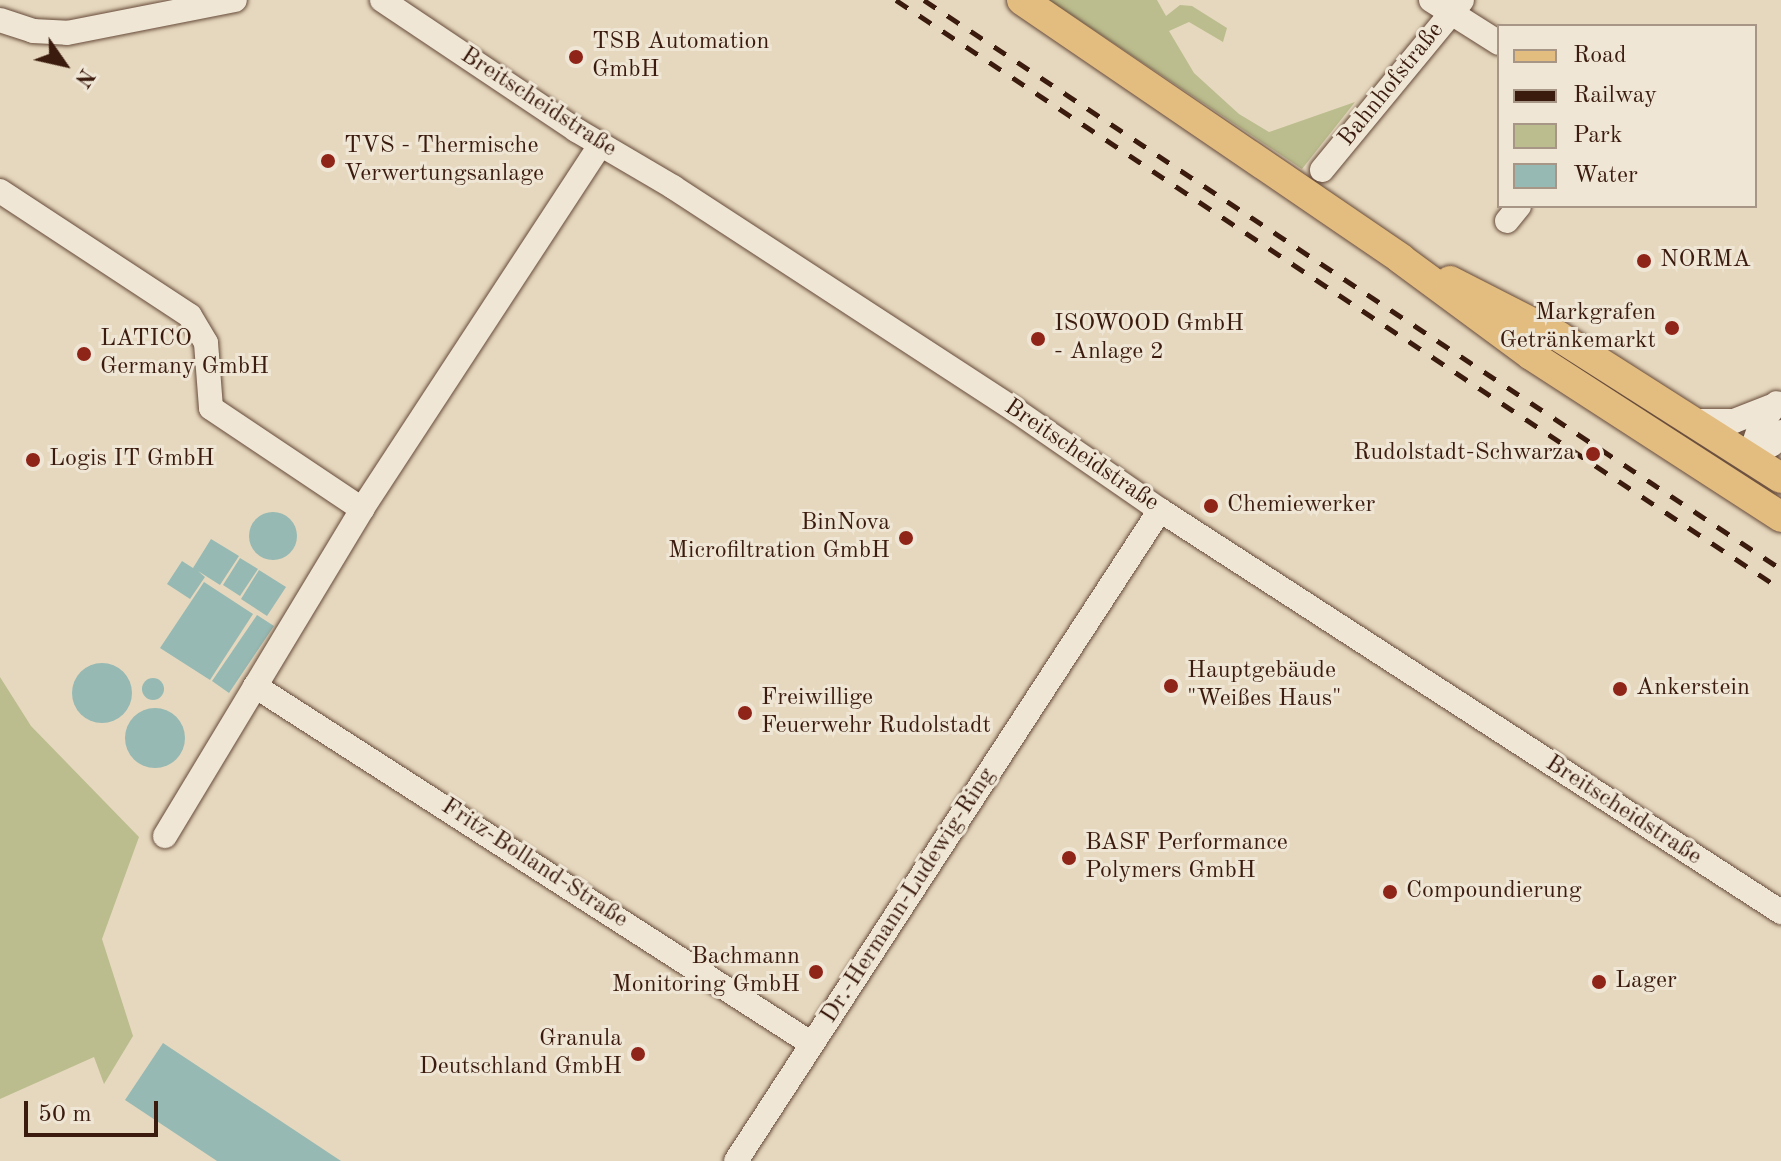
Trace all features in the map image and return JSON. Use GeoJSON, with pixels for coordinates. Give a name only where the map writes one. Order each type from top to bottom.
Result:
{"type":"FeatureCollection","features":[{"type":"Feature","properties":{"kind":"main road"},"geometry":{"type":"LineString","coordinates":[[1022,0],[1401,259],[1531,355],[1781,517]]}},
{"type":"Feature","properties":{"kind":"main road"},"geometry":{"type":"LineString","coordinates":[[1401,259],[1469,289],[1558,336],[1781,478]]}},
{"type":"Feature","properties":{"kind":"main road"},"geometry":{"type":"LineString","coordinates":[[1732,485],[1749,458]]}},
{"type":"Feature","properties":{"kind":"street"},"geometry":{"type":"LineString","coordinates":[[0,20],[33,31],[67,33],[235,0]]}},
{"type":"Feature","properties":{"kind":"street","name":"Breitscheidstraße"},"geometry":{"type":"LineString","coordinates":[[382,0],[600,145],[686,195],[1015,410],[1160,510],[1781,912]]}},
{"type":"Feature","properties":{"kind":"street"},"geometry":{"type":"LineString","coordinates":[[1448,4],[1497,41]]}},
{"type":"Feature","properties":{"kind":"street","name":"Bahnhofstraße"},"geometry":{"type":"LineString","coordinates":[[1322,170],[1448,4]]}},
{"type":"Feature","properties":{"kind":"street"},"geometry":{"type":"LineString","coordinates":[[165,836],[362,509],[600,145]]}},
{"type":"Feature","properties":{"kind":"street"},"geometry":{"type":"LineString","coordinates":[[0,191],[190,316],[206,343],[211,408],[362,509]]}},
{"type":"Feature","properties":{"kind":"street"},"geometry":{"type":"LineString","coordinates":[[1693,421],[1734,421],[1778,402]]}},
{"type":"Feature","properties":{"kind":"street"},"geometry":{"type":"LineString","coordinates":[[1749,458],[1761,424],[1778,402]]}},
{"type":"Feature","properties":{"kind":"street"},"geometry":{"type":"LineString","coordinates":[[1749,458],[1772,444],[1781,432]]}},
{"type":"Feature","properties":{"kind":"street","name":"Dr.-Hermann-Ludewig-Ring"},"geometry":{"type":"LineString","coordinates":[[736,1161],[1160,510]]}},
{"type":"Feature","properties":{"kind":"street","name":"Fritz-Bolland-Straße"},"geometry":{"type":"LineString","coordinates":[[255,686],[812,1044]]}},
{"type":"Feature","properties":{"kind":"green space"},"geometry":{"type":"Polygon","coordinates":[[[1049,0],[1157,0],[1166,16],[1180,5],[1192,6],[1227,28],[1223,42],[1189,22],[1169,31],[1194,73],[1239,114],[1269,132],[1355,102],[1302,169],[1049,0]]]}},
{"type":"Feature","properties":{"kind":"green space"},"geometry":{"type":"Polygon","coordinates":[[[0,677],[31,726],[139,837],[102,939],[133,1036],[104,1084],[94,1057],[0,1099],[0,677]]]}},
{"type":"Feature","properties":{"kind":"water"},"geometry":{"type":"Polygon","coordinates":[[[273,512],[290,519],[297,536],[290,553],[273,560],[256,553],[249,536],[256,519],[273,512]]]}},
{"type":"Feature","properties":{"kind":"water"},"geometry":{"type":"Polygon","coordinates":[[[211,539],[239,556],[220,585],[198,571],[205,577],[190,599],[167,584],[182,561],[193,568],[211,539]]]}},
{"type":"Feature","properties":{"kind":"water"},"geometry":{"type":"Polygon","coordinates":[[[240,558],[258,569],[240,596],[223,585],[240,558]]]}},
{"type":"Feature","properties":{"kind":"water"},"geometry":{"type":"Polygon","coordinates":[[[259,570],[286,587],[267,616],[241,599],[259,570]]]}},
{"type":"Feature","properties":{"kind":"water"},"geometry":{"type":"Polygon","coordinates":[[[204,582],[253,614],[210,680],[160,648],[204,582]]]}},
{"type":"Feature","properties":{"kind":"water"},"geometry":{"type":"Polygon","coordinates":[[[257,615],[274,626],[229,693],[212,681],[257,615]]]}},
{"type":"Feature","properties":{"kind":"water"},"geometry":{"type":"Polygon","coordinates":[[[102,663],[114,665],[123,672],[130,681],[130,705],[123,714],[114,721],[102,723],[90,721],[81,714],[74,705],[72,693],[74,681],[81,672],[90,665],[102,663]]]}},
{"type":"Feature","properties":{"kind":"water"},"geometry":{"type":"Polygon","coordinates":[[[153,678],[161,681],[164,689],[161,697],[153,700],[145,697],[142,689],[145,681],[153,678]]]}},
{"type":"Feature","properties":{"kind":"water"},"geometry":{"type":"Polygon","coordinates":[[[155,708],[167,710],[176,717],[183,726],[183,750],[176,759],[167,766],[155,768],[143,766],[134,759],[127,750],[125,738],[127,726],[134,717],[143,710],[155,708]]]}},
{"type":"Feature","properties":{"kind":"water"},"geometry":{"type":"Polygon","coordinates":[[[163,1043],[341,1161],[217,1161],[125,1100],[163,1043]]]}},
{"type":"Feature","properties":{"kind":"railway"},"geometry":{"type":"LineString","coordinates":[[896,0],[1781,589]]}},
{"type":"Feature","properties":{"kind":"railway"},"geometry":{"type":"LineString","coordinates":[[924,0],[1781,569]]}},
{"type":"Feature","properties":{"kind":"place","name":"TSB Automation GmbH"},"geometry":{"type":"Point","coordinates":[576,57]}},
{"type":"Feature","properties":{"kind":"place","name":"TVS - Thermische Verwertungsanlage"},"geometry":{"type":"Point","coordinates":[328,161]}},
{"type":"Feature","properties":{"kind":"place","name":"NORMA"},"geometry":{"type":"Point","coordinates":[1644,261]}},
{"type":"Feature","properties":{"kind":"place","name":"Markgrafen Getränkemarkt"},"geometry":{"type":"Point","coordinates":[1672,328]}},
{"type":"Feature","properties":{"kind":"place","name":"ISOWOOD GmbH - Anlage 2"},"geometry":{"type":"Point","coordinates":[1038,339]}},
{"type":"Feature","properties":{"kind":"place","name":"LATICO Germany GmbH"},"geometry":{"type":"Point","coordinates":[84,354]}},
{"type":"Feature","properties":{"kind":"place","name":"Rudolstadt-Schwarza"},"geometry":{"type":"Point","coordinates":[1593,454]}},
{"type":"Feature","properties":{"kind":"place","name":"Logis IT GmbH"},"geometry":{"type":"Point","coordinates":[33,460]}},
{"type":"Feature","properties":{"kind":"place","name":"Chemiewerker"},"geometry":{"type":"Point","coordinates":[1211,506]}},
{"type":"Feature","properties":{"kind":"place","name":"BinNova Microfiltration GmbH"},"geometry":{"type":"Point","coordinates":[906,538]}},
{"type":"Feature","properties":{"kind":"place","name":"Hauptgebäude \"Weißes Haus\""},"geometry":{"type":"Point","coordinates":[1171,686]}},
{"type":"Feature","properties":{"kind":"place","name":"Ankerstein"},"geometry":{"type":"Point","coordinates":[1620,689]}},
{"type":"Feature","properties":{"kind":"place","name":"Freiwillige Feuerwehr Rudolstadt"},"geometry":{"type":"Point","coordinates":[745,713]}},
{"type":"Feature","properties":{"kind":"place","name":"BASF Performance Polymers GmbH"},"geometry":{"type":"Point","coordinates":[1069,858]}},
{"type":"Feature","properties":{"kind":"place","name":"Compoundierung"},"geometry":{"type":"Point","coordinates":[1390,892]}},
{"type":"Feature","properties":{"kind":"place","name":"Bachmann Monitoring GmbH"},"geometry":{"type":"Point","coordinates":[816,972]}},
{"type":"Feature","properties":{"kind":"place","name":"Lager"},"geometry":{"type":"Point","coordinates":[1599,982]}},
{"type":"Feature","properties":{"kind":"place","name":"Granula Deutschland GmbH"},"geometry":{"type":"Point","coordinates":[638,1054]}}]}
